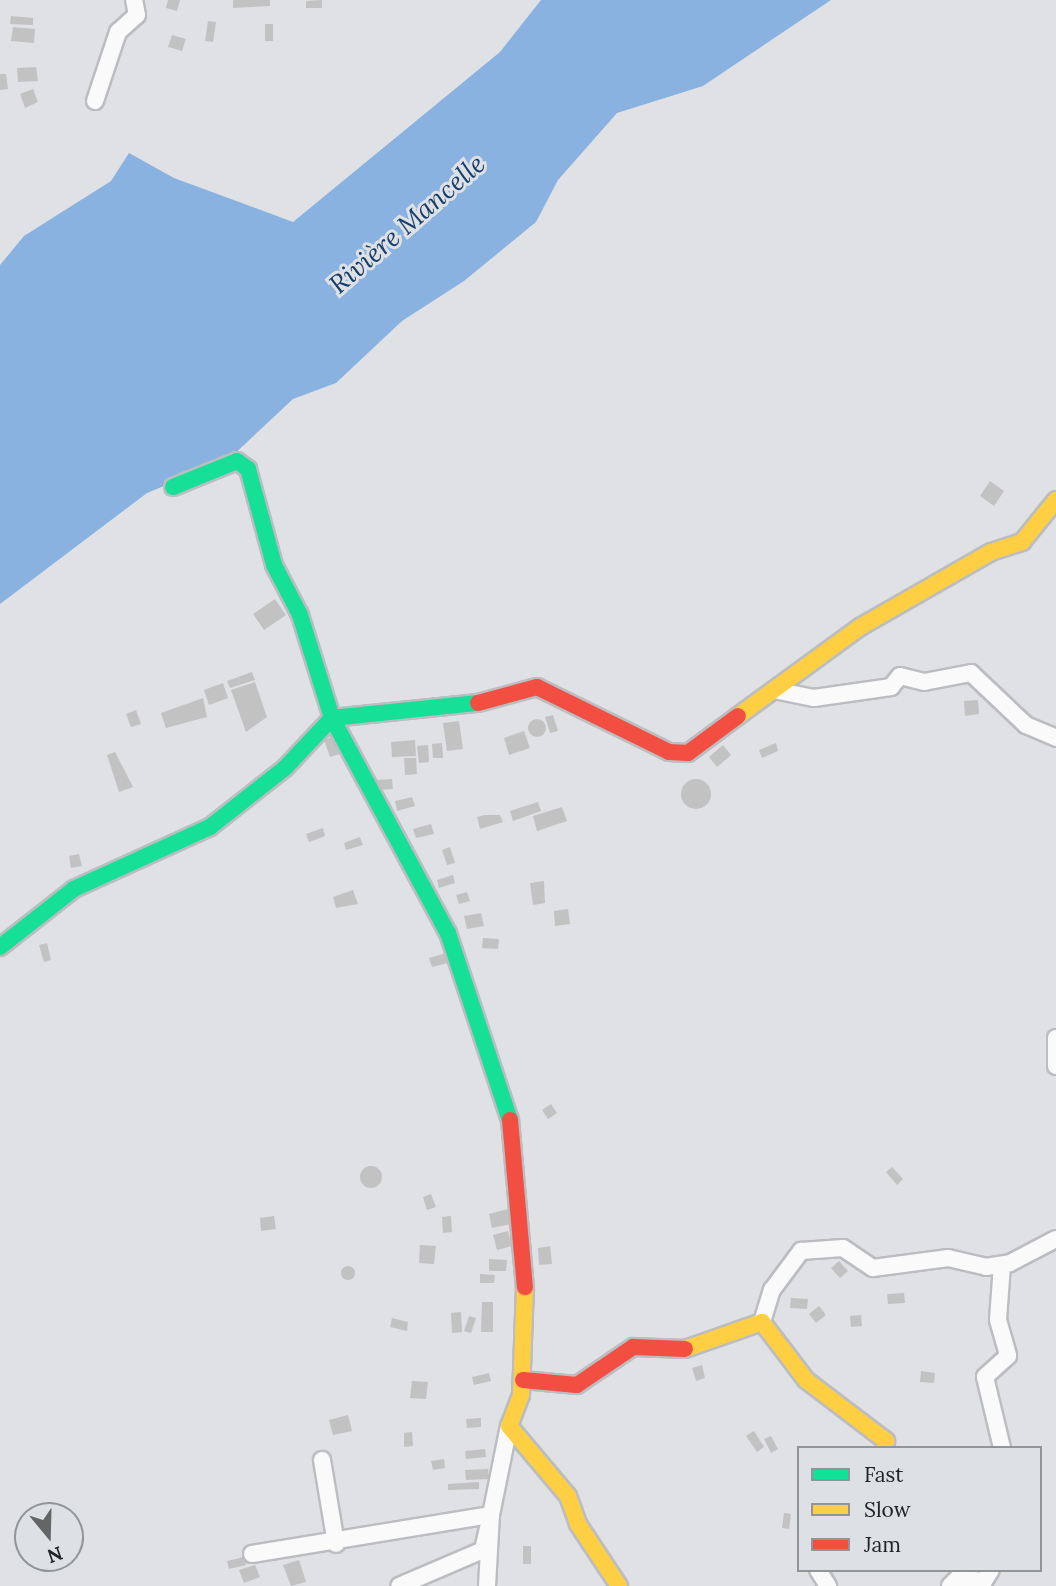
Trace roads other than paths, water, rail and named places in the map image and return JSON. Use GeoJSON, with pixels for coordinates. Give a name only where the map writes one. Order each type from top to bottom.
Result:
{"type":"FeatureCollection","features":[{"type":"Feature","properties":{"kind":"street"},"geometry":{"type":"LineString","coordinates":[[96,94],[118,32],[137,15],[134,0]]}},
{"type":"Feature","properties":{"kind":"street"},"geometry":{"type":"LineString","coordinates":[[173,487],[237,461],[248,469],[274,565],[300,615],[332,718],[448,933],[493,1056],[509,1113],[524,1247],[523,1380],[509,1426],[482,1550],[399,1586]]}},
{"type":"Feature","properties":{"kind":"street"},"geometry":{"type":"LineString","coordinates":[[0,947],[74,889],[210,827],[285,768],[332,718],[503,701],[537,687],[669,752],[688,752],[860,627],[990,552],[1022,542],[1056,500]]}},
{"type":"Feature","properties":{"kind":"street"},"geometry":{"type":"LineString","coordinates":[[774,690],[814,698],[891,687],[900,676],[924,682],[971,673],[1026,725],[1056,738]]}},
{"type":"Feature","properties":{"kind":"street"},"geometry":{"type":"LineString","coordinates":[[1056,1038],[1056,1066]]}},
{"type":"Feature","properties":{"kind":"street"},"geometry":{"type":"LineString","coordinates":[[762,1322],[772,1290],[801,1251],[843,1248],[873,1268],[948,1258],[1002,1265],[1056,1239]]}},
{"type":"Feature","properties":{"kind":"street"},"geometry":{"type":"LineString","coordinates":[[1002,1265],[998,1320],[1008,1356],[985,1377],[1002,1446]]}},
{"type":"Feature","properties":{"kind":"street"},"geometry":{"type":"LineString","coordinates":[[523,1380],[577,1385],[633,1347],[692,1349],[762,1322]]}},
{"type":"Feature","properties":{"kind":"street"},"geometry":{"type":"LineString","coordinates":[[762,1322],[806,1380],[886,1441],[886,1446]]}},
{"type":"Feature","properties":{"kind":"street"},"geometry":{"type":"LineString","coordinates":[[509,1426],[568,1496],[578,1524],[619,1586]]}},
{"type":"Feature","properties":{"kind":"street"},"geometry":{"type":"LineString","coordinates":[[322,1460],[336,1544]]}},
{"type":"Feature","properties":{"kind":"street"},"geometry":{"type":"LineString","coordinates":[[252,1554],[336,1544],[422,1522],[491,1515]]}},
{"type":"Feature","properties":{"kind":"street"},"geometry":{"type":"LineString","coordinates":[[487,1586],[491,1515]]}},
{"type":"Feature","properties":{"kind":"street"},"geometry":{"type":"LineString","coordinates":[[950,1586],[958,1578],[984,1581],[990,1572]]}},
{"type":"Feature","properties":{"kind":"water","name":"Rivière Mancelle"},"geometry":{"type":"Polygon","coordinates":[[[541,0],[831,0],[703,86],[617,113],[558,180],[536,222],[464,281],[402,321],[336,383],[293,399],[229,459],[147,493],[0,604],[0,265],[24,236],[111,181],[129,153],[174,178],[293,222],[500,52],[541,0]]]}}]}
